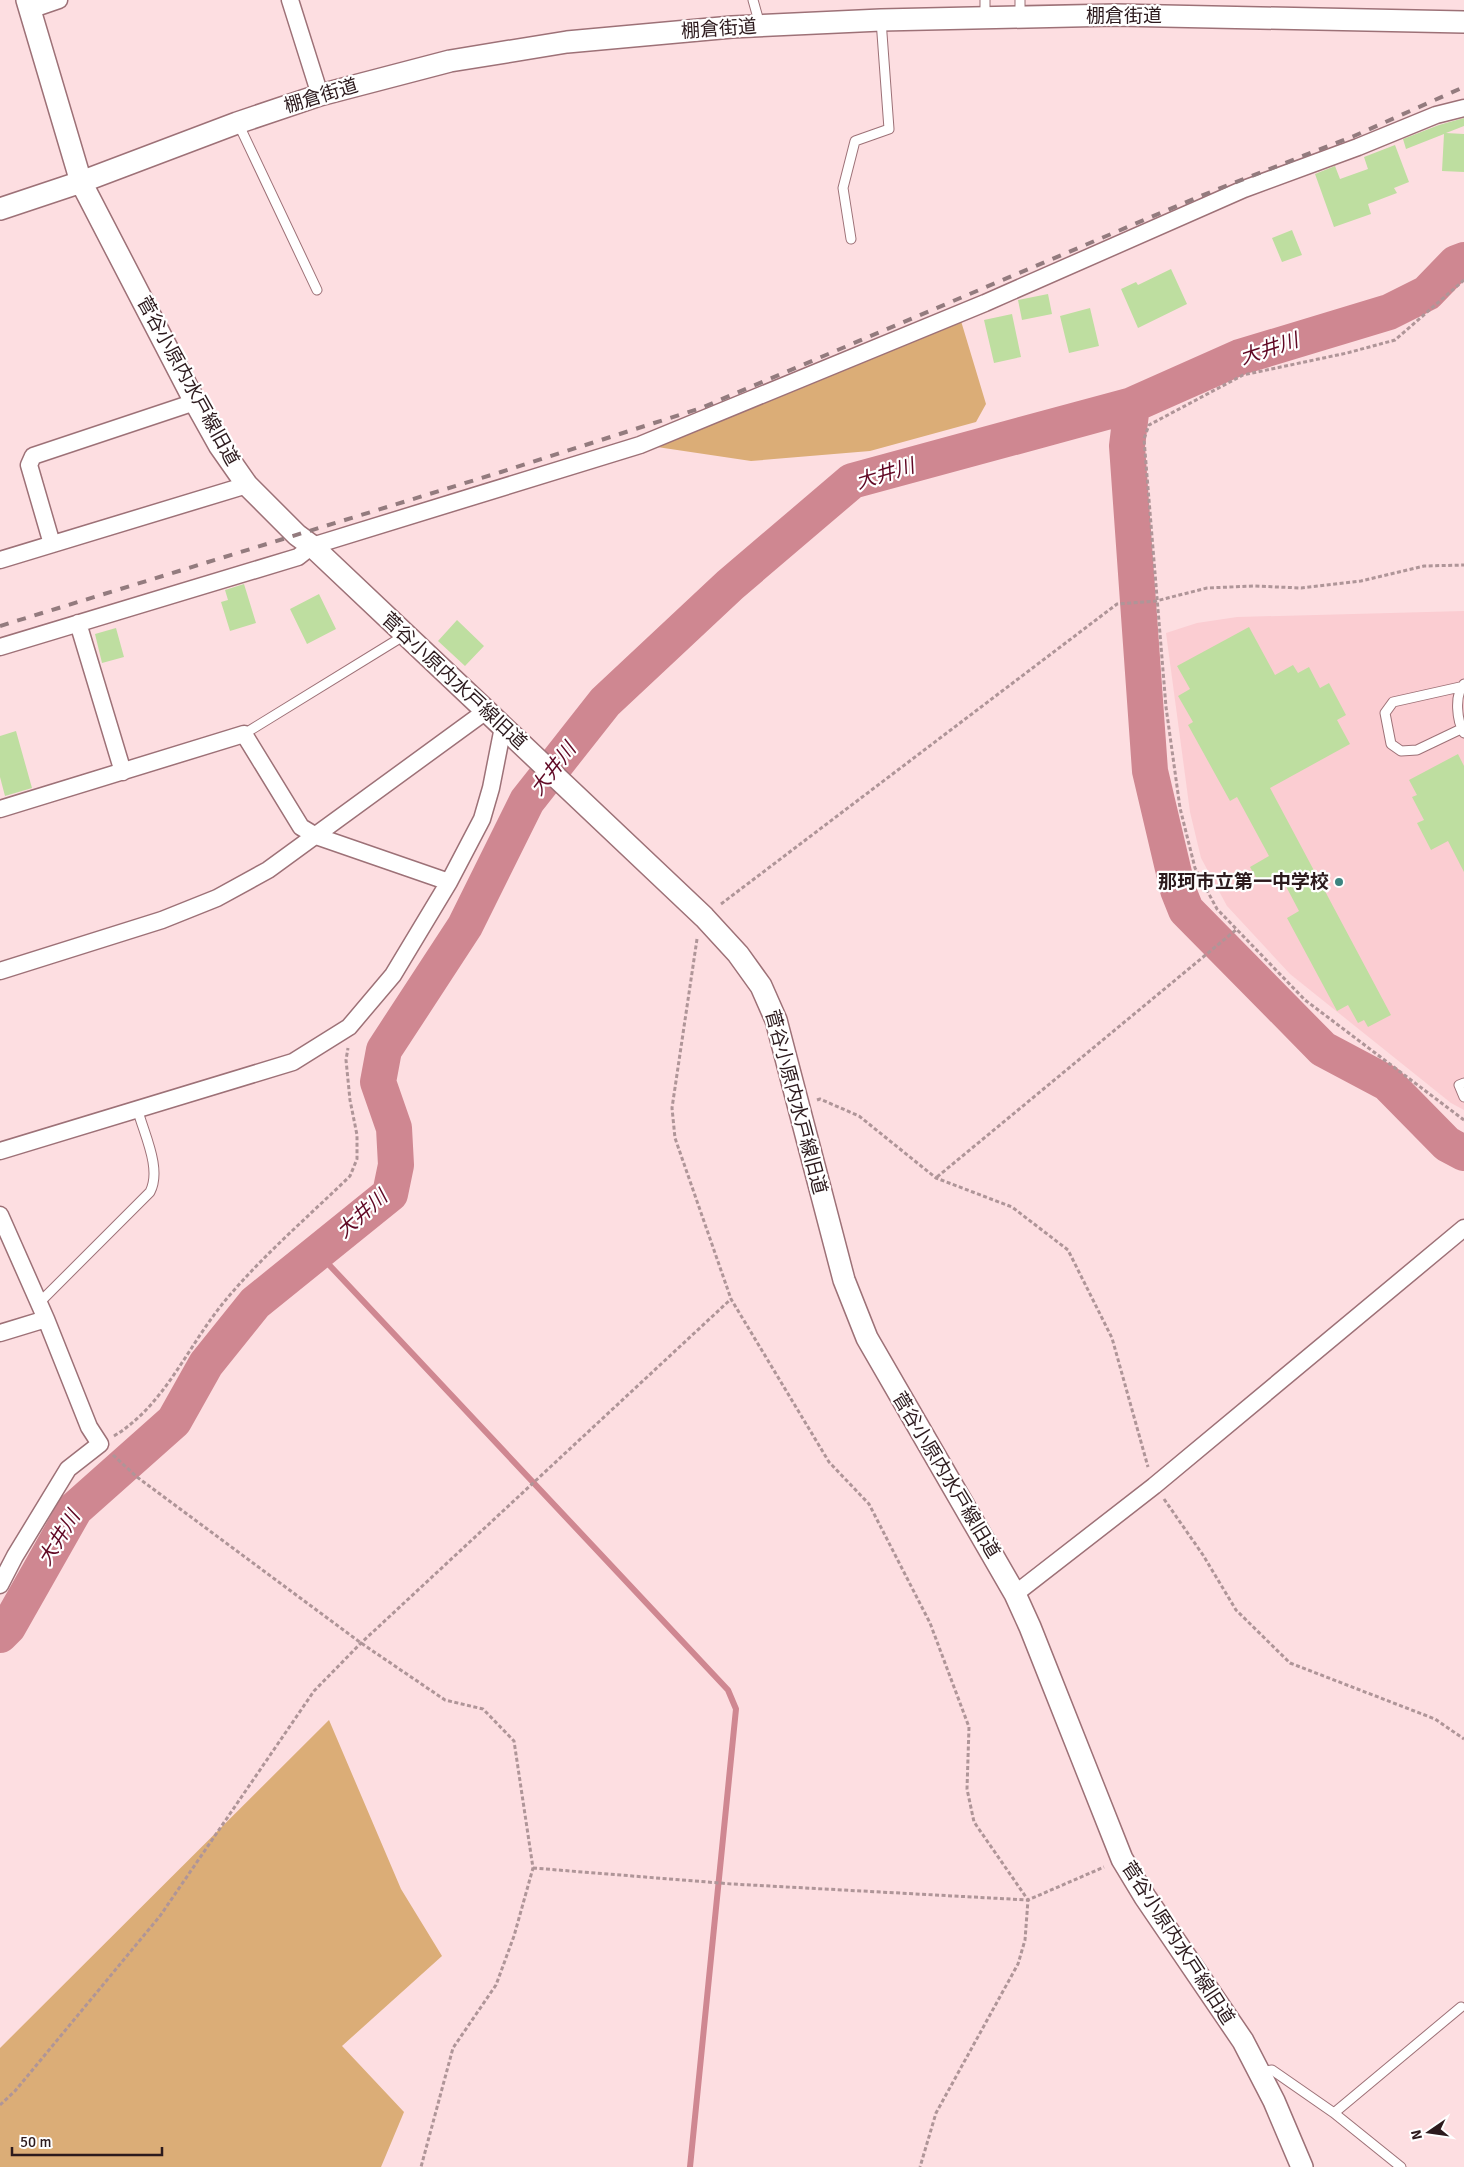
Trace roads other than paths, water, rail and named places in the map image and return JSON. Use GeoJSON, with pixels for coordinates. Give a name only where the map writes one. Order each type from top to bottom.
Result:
{"type":"FeatureCollection","features":[{"type":"Feature","properties":{"kind":"street"},"geometry":{"type":"LineString","coordinates":[[28,5],[59,0]]}},
{"type":"Feature","properties":{"kind":"street"},"geometry":{"type":"LineString","coordinates":[[290,0],[320,95]]}},
{"type":"Feature","properties":{"kind":"street","name":"菅谷小原内水戸線旧道"},"geometry":{"type":"LineString","coordinates":[[28,5],[81,182],[195,402],[219,445],[248,485],[297,535],[312,546],[704,917],[738,954],[761,986],[776,1020],[844,1280],[867,1338],[1015,1594],[1030,1627],[1122,1859],[1145,1897],[1243,2041],[1274,2100],[1302,2167]]}},
{"type":"Feature","properties":{"kind":"street","name":"棚倉街道"},"geometry":{"type":"LineString","coordinates":[[0,209],[81,182],[237,123],[320,95],[450,61],[567,42],[760,25],[881,20],[985,9],[1020,8],[1116,14],[1464,22]]}},
{"type":"Feature","properties":{"kind":"street"},"geometry":{"type":"LineString","coordinates":[[0,647],[298,557],[312,546],[640,445],[984,303],[1244,189],[1358,147],[1436,115],[1464,108]]}},
{"type":"Feature","properties":{"kind":"street"},"geometry":{"type":"LineString","coordinates":[[52,544],[29,465],[33,456],[195,402]]}},
{"type":"Feature","properties":{"kind":"street"},"geometry":{"type":"LineString","coordinates":[[0,560],[248,485]]}},
{"type":"Feature","properties":{"kind":"street"},"geometry":{"type":"LineString","coordinates":[[78,624],[123,772]]}},
{"type":"Feature","properties":{"kind":"street"},"geometry":{"type":"LineString","coordinates":[[0,971],[162,920],[217,898],[268,870],[486,711]]}},
{"type":"Feature","properties":{"kind":"street"},"geometry":{"type":"LineString","coordinates":[[0,1151],[293,1062],[349,1027],[393,976],[449,882],[482,819],[492,788],[503,727]]}},
{"type":"Feature","properties":{"kind":"street"},"geometry":{"type":"LineString","coordinates":[[0,810],[244,734],[301,827],[316,836],[449,882]]}},
{"type":"Feature","properties":{"kind":"street"},"geometry":{"type":"LineString","coordinates":[[0,1215],[46,1319],[89,1427],[106,1449],[68,1469],[15,1556],[0,1586]]}},
{"type":"Feature","properties":{"kind":"street"},"geometry":{"type":"LineString","coordinates":[[1015,1594],[1154,1486],[1464,1228]]}},
{"type":"Feature","properties":{"kind":"street"},"geometry":{"type":"LineString","coordinates":[[0,1333],[46,1319]]}},
{"type":"Feature","properties":{"kind":"lane"},"geometry":{"type":"LineString","coordinates":[[753,0],[760,25]]}},
{"type":"Feature","properties":{"kind":"lane"},"geometry":{"type":"LineString","coordinates":[[851,239],[843,188],[855,141],[889,129],[881,20]]}},
{"type":"Feature","properties":{"kind":"lane"},"geometry":{"type":"LineString","coordinates":[[237,123],[317,290]]}},
{"type":"Feature","properties":{"kind":"lane"},"geometry":{"type":"LineString","coordinates":[[244,734],[406,635]]}},
{"type":"Feature","properties":{"kind":"lane"},"geometry":{"type":"LineString","coordinates":[[1462,686],[1458,713],[1463,731],[1417,750],[1402,751],[1391,744],[1385,713],[1393,702],[1462,686]]}},
{"type":"Feature","properties":{"kind":"lane"},"geometry":{"type":"LineString","coordinates":[[1464,1083],[1460,1085],[1464,1097]]}},
{"type":"Feature","properties":{"kind":"lane"},"geometry":{"type":"LineString","coordinates":[[39,1303],[150,1192],[154,1183],[155,1171],[138,1110]]}},
{"type":"Feature","properties":{"kind":"lane"},"geometry":{"type":"LineString","coordinates":[[1334,2113],[1462,2007]]}},
{"type":"Feature","properties":{"kind":"lane"},"geometry":{"type":"LineString","coordinates":[[1259,2072],[1272,2070],[1334,2113],[1400,2167]]}},
{"type":"Feature","properties":{"kind":"waterway","name":"大井川"},"geometry":{"type":"LineString","coordinates":[[0,1635],[8,1627],[75,1509],[174,1421],[206,1364],[255,1303],[390,1194],[396,1165],[394,1128],[378,1082],[384,1050],[465,926],[527,801],[605,702],[730,585],[852,481],[1132,405],[1240,357],[1389,312],[1427,293],[1456,263],[1464,260]]}},
{"type":"Feature","properties":{"kind":"waterway"},"geometry":{"type":"LineString","coordinates":[[1132,405],[1127,446],[1150,771],[1178,890],[1186,910],[1323,1049],[1387,1083],[1447,1144],[1464,1153]]}},
{"type":"Feature","properties":{"kind":"waterway"},"geometry":{"type":"LineString","coordinates":[[318,1253],[728,1690],[736,1709],[690,2167]]}},
{"type":"Feature","properties":{"kind":"railway"},"geometry":{"type":"LineString","coordinates":[[0,626],[501,472],[701,408],[1203,195],[1354,136],[1464,87]]}},
{"type":"Feature","properties":{"kind":"place","name":"那珂市立第一中学校"},"geometry":{"type":"Point","coordinates":[1339,882]}}]}
